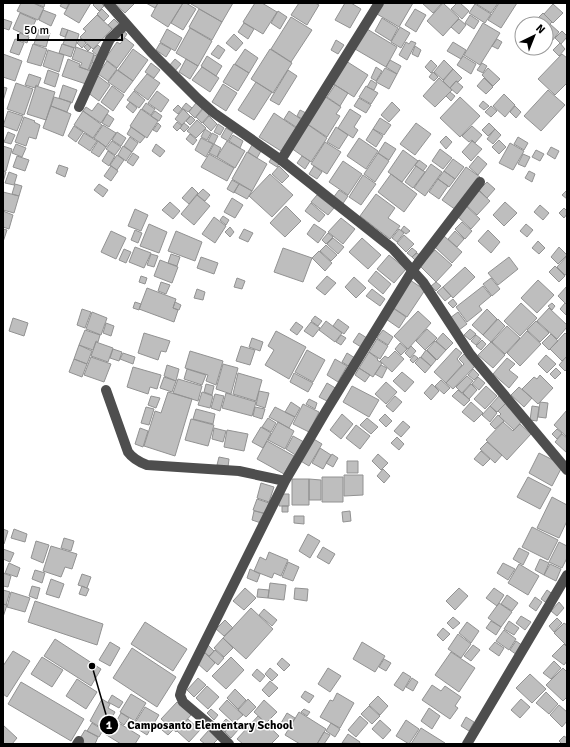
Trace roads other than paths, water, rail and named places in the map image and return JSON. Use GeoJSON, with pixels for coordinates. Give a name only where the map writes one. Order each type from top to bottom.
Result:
{"type":"FeatureCollection","features":[{"type":"Feature","properties":{"kind":"street"},"geometry":{"type":"LineString","coordinates":[[108,3],[151,52],[214,113],[281,160],[392,248],[423,282],[470,354],[567,470]]}},
{"type":"Feature","properties":{"kind":"street"},"geometry":{"type":"LineString","coordinates":[[281,160],[379,3]]}},
{"type":"Feature","properties":{"kind":"street"},"geometry":{"type":"LineString","coordinates":[[79,107],[110,39],[126,24]]}},
{"type":"Feature","properties":{"kind":"street"},"geometry":{"type":"LineString","coordinates":[[226,743],[209,724],[184,702],[180,695],[186,681],[285,482],[326,411],[412,271],[480,182]]}},
{"type":"Feature","properties":{"kind":"street"},"geometry":{"type":"LineString","coordinates":[[106,390],[128,452],[133,459],[147,465],[239,471],[285,482]]}},
{"type":"Feature","properties":{"kind":"street"},"geometry":{"type":"LineString","coordinates":[[467,744],[567,575]]}},
{"type":"Feature","properties":{"kind":"place","name":"Camposanto Elementary School"},"geometry":{"type":"Point","coordinates":[92,666]}}]}
